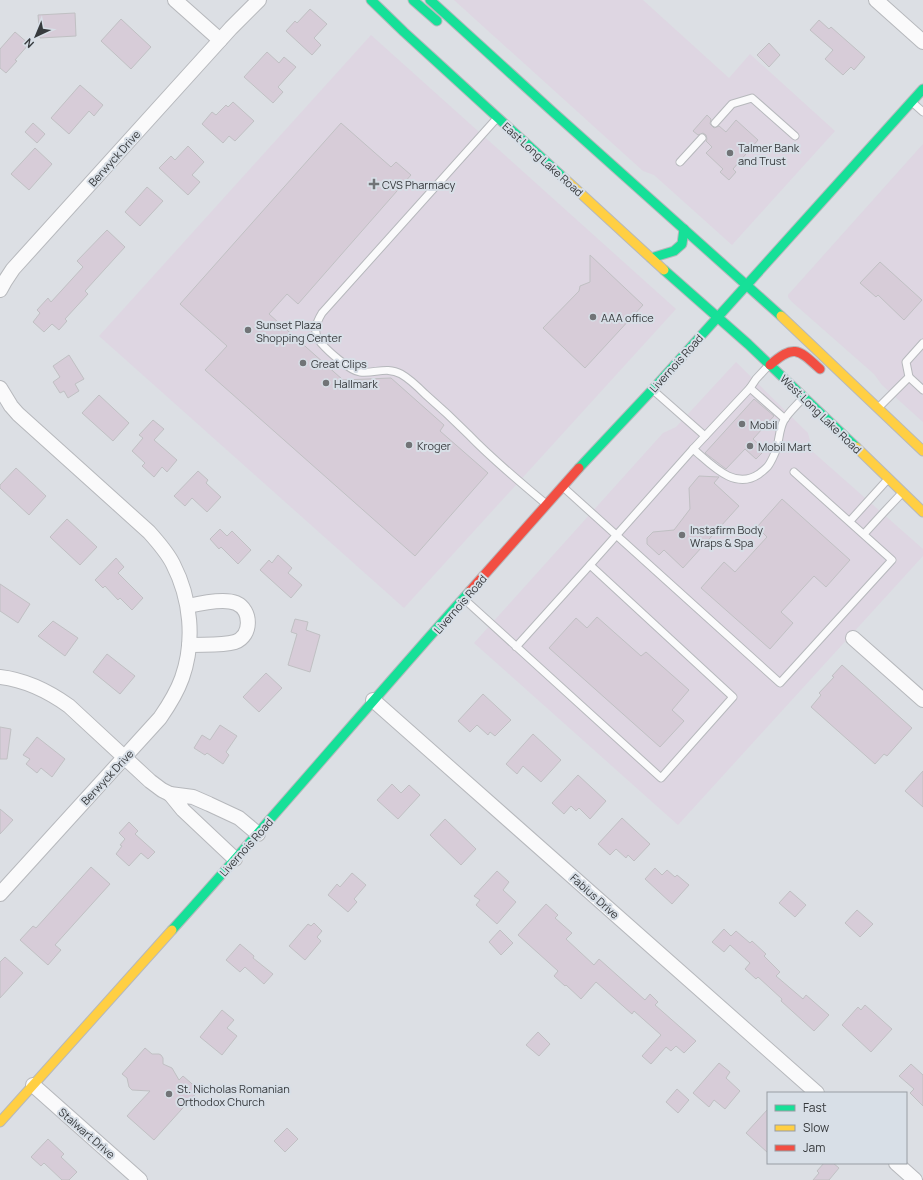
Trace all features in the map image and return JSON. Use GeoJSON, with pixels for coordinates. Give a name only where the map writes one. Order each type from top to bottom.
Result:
{"type":"FeatureCollection","features":[{"type":"Feature","properties":{"kind":"main road","name":"East Long Lake Road"},"geometry":{"type":"LineString","coordinates":[[371,0],[497,117],[718,317]]}},
{"type":"Feature","properties":{"kind":"main road"},"geometry":{"type":"LineString","coordinates":[[413,0],[442,26]]}},
{"type":"Feature","properties":{"kind":"main road"},"geometry":{"type":"LineString","coordinates":[[430,0],[747,285],[921,449]]}},
{"type":"Feature","properties":{"kind":"main road","name":"Livernois Road"},"geometry":{"type":"LineString","coordinates":[[0,1122],[258,834],[547,504],[653,389],[923,89]]}},
{"type":"Feature","properties":{"kind":"main road"},"geometry":{"type":"LineString","coordinates":[[586,153],[610,162]]}},
{"type":"Feature","properties":{"kind":"main road"},"geometry":{"type":"LineString","coordinates":[[652,258],[674,251],[682,244],[684,229]]}},
{"type":"Feature","properties":{"kind":"main road","name":"West Long Lake Road"},"geometry":{"type":"LineString","coordinates":[[718,317],[770,364],[923,512]]}},
{"type":"Feature","properties":{"kind":"main road"},"geometry":{"type":"LineString","coordinates":[[770,364],[779,356],[794,350],[803,353],[825,374]]}},
{"type":"Feature","properties":{"kind":"main road"},"geometry":{"type":"LineString","coordinates":[[812,404],[837,416]]}},
{"type":"Feature","properties":{"kind":"main road"},"geometry":{"type":"LineString","coordinates":[[882,425],[921,449]]}},
{"type":"Feature","properties":{"kind":"street"},"geometry":{"type":"LineString","coordinates":[[175,0],[220,40]]}},
{"type":"Feature","properties":{"kind":"street","name":"Berwyck Drive"},"geometry":{"type":"LineString","coordinates":[[231,28],[246,0]]}},
{"type":"Feature","properties":{"kind":"street","name":"Berwyck Drive"},"geometry":{"type":"LineString","coordinates":[[0,290],[13,269],[220,40],[259,0]]}},
{"type":"Feature","properties":{"kind":"street"},"geometry":{"type":"LineString","coordinates":[[876,0],[923,42]]}},
{"type":"Feature","properties":{"kind":"street","name":"Berwyck Drive"},"geometry":{"type":"LineString","coordinates":[[0,388],[11,406],[18,414],[139,523],[158,542],[173,563],[179,577],[189,613],[189,644],[187,657],[182,677],[171,702],[160,718],[125,758],[0,894]]}},
{"type":"Feature","properties":{"kind":"street"},"geometry":{"type":"LineString","coordinates":[[188,606],[228,601],[236,603],[242,607],[245,610],[249,620],[245,633],[235,642],[224,644],[189,644]]}},
{"type":"Feature","properties":{"kind":"street"},"geometry":{"type":"LineString","coordinates":[[853,638],[923,700]]}},
{"type":"Feature","properties":{"kind":"street"},"geometry":{"type":"LineString","coordinates":[[0,677],[31,684],[69,706],[162,790],[170,794],[193,797],[214,806],[239,818],[258,834]]}},
{"type":"Feature","properties":{"kind":"street","name":"Fabius Drive"},"geometry":{"type":"LineString","coordinates":[[374,700],[816,1092]]}},
{"type":"Feature","properties":{"kind":"street"},"geometry":{"type":"LineString","coordinates":[[170,794],[183,810],[235,859]]}},
{"type":"Feature","properties":{"kind":"street","name":"Stalwart Drive"},"geometry":{"type":"LineString","coordinates":[[33,1086],[140,1180]]}},
{"type":"Feature","properties":{"kind":"street"},"geometry":{"type":"LineString","coordinates":[[897,1164],[915,1180]]}},
{"type":"Feature","properties":{"kind":"lane"},"geometry":{"type":"LineString","coordinates":[[715,123],[732,104],[752,98],[795,136]]}},
{"type":"Feature","properties":{"kind":"lane"},"geometry":{"type":"LineString","coordinates":[[911,102],[923,112]]}},
{"type":"Feature","properties":{"kind":"lane"},"geometry":{"type":"LineString","coordinates":[[497,117],[322,313],[316,322],[315,332],[320,342],[325,347],[347,366],[359,372],[382,370],[394,371],[402,374],[547,504]]}},
{"type":"Feature","properties":{"kind":"lane"},"geometry":{"type":"LineString","coordinates":[[680,162],[702,138]]}},
{"type":"Feature","properties":{"kind":"lane"},"geometry":{"type":"LineString","coordinates":[[923,343],[906,362],[909,377],[923,390]]}},
{"type":"Feature","properties":{"kind":"lane"},"geometry":{"type":"LineString","coordinates":[[516,647],[770,364]]}},
{"type":"Feature","properties":{"kind":"lane"},"geometry":{"type":"LineString","coordinates":[[878,408],[909,377]]}},
{"type":"Feature","properties":{"kind":"lane"},"geometry":{"type":"LineString","coordinates":[[750,388],[785,419]]}},
{"type":"Feature","properties":{"kind":"lane"},"geometry":{"type":"LineString","coordinates":[[653,389],[705,436]]}},
{"type":"Feature","properties":{"kind":"lane"},"geometry":{"type":"LineString","coordinates":[[693,449],[719,472],[728,477],[746,480],[769,466],[777,448],[780,428],[785,419],[804,398]]}},
{"type":"Feature","properties":{"kind":"lane"},"geometry":{"type":"LineString","coordinates":[[563,487],[780,683],[892,560],[794,472]]}},
{"type":"Feature","properties":{"kind":"lane"},"geometry":{"type":"LineString","coordinates":[[850,521],[888,479]]}},
{"type":"Feature","properties":{"kind":"lane"},"geometry":{"type":"LineString","coordinates":[[864,534],[903,493]]}},
{"type":"Feature","properties":{"kind":"lane"},"geometry":{"type":"LineString","coordinates":[[464,599],[661,778],[733,697],[590,565]]}},
{"type":"Feature","properties":{"kind":"shaded area"},"geometry":{"type":"Polygon","coordinates":[[[454,0],[643,0],[729,78],[750,54],[835,131],[732,245],[654,175],[643,171],[454,0]]]}},
{"type":"Feature","properties":{"kind":"shaded area"},"geometry":{"type":"Polygon","coordinates":[[[371,35],[676,309],[404,608],[99,336],[371,35]]]}},
{"type":"Feature","properties":{"kind":"shaded area"},"geometry":{"type":"Polygon","coordinates":[[[923,144],[923,422],[882,385],[874,374],[791,301],[788,295],[923,144]]]}},
{"type":"Feature","properties":{"kind":"shaded area"},"geometry":{"type":"Polygon","coordinates":[[[736,362],[808,433],[813,452],[923,549],[923,556],[678,825],[474,643],[663,433],[676,427],[736,362]]]}},
{"type":"Feature","properties":{"kind":"building"},"geometry":{"type":"Polygon","coordinates":[[[310,9],[327,24],[314,38],[321,45],[312,55],[286,31],[295,21],[297,23],[310,9]]]}},
{"type":"Feature","properties":{"kind":"building"},"geometry":{"type":"Polygon","coordinates":[[[75,13],[76,36],[40,38],[38,15],[75,13]]]}},
{"type":"Feature","properties":{"kind":"building"},"geometry":{"type":"Polygon","coordinates":[[[121,19],[151,47],[131,69],[101,41],[121,19]]]}},
{"type":"Feature","properties":{"kind":"building"},"geometry":{"type":"Polygon","coordinates":[[[819,20],[829,29],[831,27],[865,57],[854,70],[851,67],[843,75],[825,59],[833,50],[810,30],[819,20]]]}},
{"type":"Feature","properties":{"kind":"building"},"geometry":{"type":"Polygon","coordinates":[[[15,32],[29,44],[6,73],[0,68],[0,49],[15,32]]]}},
{"type":"Feature","properties":{"kind":"building"},"geometry":{"type":"Polygon","coordinates":[[[769,43],[780,55],[769,67],[757,55],[769,43]]]}},
{"type":"Feature","properties":{"kind":"building"},"geometry":{"type":"Polygon","coordinates":[[[267,52],[279,63],[284,57],[296,67],[278,87],[283,92],[273,103],[244,77],[267,52]]]}},
{"type":"Feature","properties":{"kind":"building"},"geometry":{"type":"Polygon","coordinates":[[[80,85],[103,105],[94,116],[89,111],[69,134],[51,118],[80,85]]]}},
{"type":"Feature","properties":{"kind":"building"},"geometry":{"type":"Polygon","coordinates":[[[233,102],[254,121],[235,141],[229,136],[223,143],[202,124],[212,112],[216,115],[226,105],[228,107],[233,102]]]}},
{"type":"Feature","properties":{"kind":"building"},"geometry":{"type":"Polygon","coordinates":[[[707,115],[711,119],[710,124],[714,128],[719,126],[726,132],[736,120],[758,140],[733,169],[736,172],[729,180],[720,172],[723,169],[706,153],[712,147],[706,141],[706,135],[703,133],[698,135],[693,131],[707,115]]]}},
{"type":"Feature","properties":{"kind":"building"},"geometry":{"type":"Polygon","coordinates":[[[33,123],[45,134],[37,143],[25,132],[33,123]]]}},
{"type":"Feature","properties":{"kind":"building","name":"Sunset Plaza Shopping Center"},"geometry":{"type":"Polygon","coordinates":[[[341,123],[391,167],[396,162],[411,175],[298,304],[287,294],[269,314],[343,380],[391,378],[444,425],[440,431],[488,473],[415,556],[205,370],[227,346],[180,304],[341,123]]]}},
{"type":"Feature","properties":{"kind":"building"},"geometry":{"type":"Polygon","coordinates":[[[188,146],[204,162],[192,175],[200,182],[188,195],[159,168],[171,156],[175,160],[188,146]]]}},
{"type":"Feature","properties":{"kind":"building"},"geometry":{"type":"Polygon","coordinates":[[[35,148],[52,164],[29,190],[11,174],[35,148]]]}},
{"type":"Feature","properties":{"kind":"building"},"geometry":{"type":"Polygon","coordinates":[[[147,187],[163,201],[140,226],[125,212],[147,187]]]}},
{"type":"Feature","properties":{"kind":"building"},"geometry":{"type":"Polygon","coordinates":[[[107,230],[125,247],[85,291],[88,294],[65,319],[67,321],[59,330],[52,324],[44,332],[33,322],[40,313],[37,310],[48,298],[51,302],[83,267],[77,261],[107,230]]]}},
{"type":"Feature","properties":{"kind":"building","name":"AAA office"},"geometry":{"type":"Polygon","coordinates":[[[590,255],[643,305],[585,368],[543,328],[579,291],[580,286],[590,282],[590,255]]]}},
{"type":"Feature","properties":{"kind":"building"},"geometry":{"type":"Polygon","coordinates":[[[880,262],[922,300],[904,320],[878,295],[876,297],[860,283],[880,262]]]}},
{"type":"Feature","properties":{"kind":"building"},"geometry":{"type":"Polygon","coordinates":[[[69,355],[84,379],[75,384],[79,391],[68,398],[64,391],[60,393],[53,382],[60,377],[53,366],[69,355]]]}},
{"type":"Feature","properties":{"kind":"building"},"geometry":{"type":"Polygon","coordinates":[[[99,395],[129,423],[113,441],[82,413],[99,395]]]}},
{"type":"Feature","properties":{"kind":"building"},"geometry":{"type":"Polygon","coordinates":[[[754,399],[774,416],[753,439],[765,450],[756,459],[745,449],[726,469],[705,453],[754,399]]]}},
{"type":"Feature","properties":{"kind":"building"},"geometry":{"type":"Polygon","coordinates":[[[153,420],[164,429],[154,440],[177,460],[167,472],[162,467],[154,477],[142,466],[145,463],[132,451],[143,438],[139,435],[153,420]]]}},
{"type":"Feature","properties":{"kind":"building"},"geometry":{"type":"Polygon","coordinates":[[[16,468],[46,496],[29,515],[0,488],[0,485],[16,468]]]}},
{"type":"Feature","properties":{"kind":"building"},"geometry":{"type":"Polygon","coordinates":[[[198,471],[208,480],[206,483],[221,497],[207,512],[192,498],[185,506],[174,496],[198,471]]]}},
{"type":"Feature","properties":{"kind":"building"},"geometry":{"type":"Polygon","coordinates":[[[699,476],[719,477],[714,483],[739,506],[683,568],[664,550],[659,555],[647,544],[647,538],[653,532],[674,530],[690,509],[689,488],[699,476]]]}},
{"type":"Feature","properties":{"kind":"building"},"geometry":{"type":"Polygon","coordinates":[[[782,499],[850,560],[826,587],[814,576],[781,612],[793,623],[770,649],[701,588],[724,562],[735,572],[767,537],[757,527],[782,499]]]}},
{"type":"Feature","properties":{"kind":"building"},"geometry":{"type":"Polygon","coordinates":[[[67,519],[97,547],[80,565],[50,537],[67,519]]]}},
{"type":"Feature","properties":{"kind":"building"},"geometry":{"type":"Polygon","coordinates":[[[220,529],[227,536],[232,531],[251,550],[238,564],[221,547],[219,549],[210,539],[220,529]]]}},
{"type":"Feature","properties":{"kind":"building"},"geometry":{"type":"Polygon","coordinates":[[[278,555],[292,568],[288,573],[302,585],[291,598],[260,570],[269,560],[272,563],[278,555]]]}},
{"type":"Feature","properties":{"kind":"building"},"geometry":{"type":"Polygon","coordinates":[[[116,558],[124,567],[118,573],[143,598],[132,610],[120,598],[118,600],[105,586],[103,588],[95,580],[116,558]]]}},
{"type":"Feature","properties":{"kind":"building"},"geometry":{"type":"Polygon","coordinates":[[[0,584],[30,604],[18,623],[0,611],[0,584]]]}},
{"type":"Feature","properties":{"kind":"building"},"geometry":{"type":"Polygon","coordinates":[[[597,617],[641,656],[646,652],[689,690],[672,710],[684,721],[660,747],[549,648],[576,618],[587,628],[597,617]]]}},
{"type":"Feature","properties":{"kind":"building"},"geometry":{"type":"Polygon","coordinates":[[[295,619],[308,622],[306,630],[320,635],[310,672],[288,665],[297,634],[291,632],[295,619]]]}},
{"type":"Feature","properties":{"kind":"building"},"geometry":{"type":"Polygon","coordinates":[[[53,621],[78,638],[65,656],[38,636],[53,621]]]}},
{"type":"Feature","properties":{"kind":"building"},"geometry":{"type":"Polygon","coordinates":[[[107,654],[135,676],[120,694],[93,672],[107,654]]]}},
{"type":"Feature","properties":{"kind":"building"},"geometry":{"type":"Polygon","coordinates":[[[842,665],[912,728],[887,756],[884,754],[875,764],[811,707],[821,695],[819,693],[834,677],[832,676],[842,665]]]}},
{"type":"Feature","properties":{"kind":"building"},"geometry":{"type":"Polygon","coordinates":[[[266,673],[282,688],[259,712],[243,697],[266,673]]]}},
{"type":"Feature","properties":{"kind":"building"},"geometry":{"type":"Polygon","coordinates":[[[483,694],[511,720],[495,736],[490,732],[488,735],[477,725],[470,732],[458,721],[483,694]]]}},
{"type":"Feature","properties":{"kind":"building"},"geometry":{"type":"Polygon","coordinates":[[[220,725],[237,736],[226,752],[229,755],[223,764],[207,753],[205,755],[194,748],[202,735],[210,740],[220,725]]]}},
{"type":"Feature","properties":{"kind":"building"},"geometry":{"type":"Polygon","coordinates":[[[0,727],[11,729],[7,759],[0,759],[0,727]]]}},
{"type":"Feature","properties":{"kind":"building"},"geometry":{"type":"Polygon","coordinates":[[[533,734],[561,760],[541,782],[523,766],[517,774],[506,764],[533,734]]]}},
{"type":"Feature","properties":{"kind":"building"},"geometry":{"type":"Polygon","coordinates":[[[37,737],[65,759],[52,777],[41,768],[37,773],[26,764],[30,759],[23,755],[37,737]]]}},
{"type":"Feature","properties":{"kind":"building"},"geometry":{"type":"Polygon","coordinates":[[[923,771],[923,807],[905,791],[923,771]]]}},
{"type":"Feature","properties":{"kind":"building"},"geometry":{"type":"Polygon","coordinates":[[[578,775],[606,801],[590,819],[579,808],[576,811],[571,806],[564,814],[552,803],[578,775]]]}},
{"type":"Feature","properties":{"kind":"building"},"geometry":{"type":"Polygon","coordinates":[[[392,784],[401,793],[409,785],[420,795],[398,819],[377,800],[392,784]]]}},
{"type":"Feature","properties":{"kind":"building"},"geometry":{"type":"Polygon","coordinates":[[[0,809],[13,820],[0,834],[0,809]]]}},
{"type":"Feature","properties":{"kind":"building"},"geometry":{"type":"Polygon","coordinates":[[[622,818],[650,844],[634,861],[628,855],[626,858],[616,849],[610,855],[598,844],[622,818]]]}},
{"type":"Feature","properties":{"kind":"building"},"geometry":{"type":"Polygon","coordinates":[[[445,819],[476,849],[461,865],[430,835],[445,819]]]}},
{"type":"Feature","properties":{"kind":"building"},"geometry":{"type":"Polygon","coordinates":[[[129,822],[138,831],[135,834],[155,852],[148,859],[141,853],[129,866],[116,854],[122,846],[120,845],[125,839],[119,833],[129,822]]]}},
{"type":"Feature","properties":{"kind":"building"},"geometry":{"type":"Polygon","coordinates":[[[91,867],[110,884],[55,945],[61,950],[48,965],[20,940],[33,926],[36,928],[91,867]]]}},
{"type":"Feature","properties":{"kind":"building"},"geometry":{"type":"Polygon","coordinates":[[[655,868],[662,875],[667,870],[675,877],[677,875],[689,885],[672,904],[645,879],[655,868]]]}},
{"type":"Feature","properties":{"kind":"building"},"geometry":{"type":"Polygon","coordinates":[[[497,871],[509,882],[503,890],[516,902],[497,924],[476,905],[480,900],[474,896],[497,871]]]}},
{"type":"Feature","properties":{"kind":"building"},"geometry":{"type":"Polygon","coordinates":[[[352,873],[366,885],[354,899],[357,902],[348,912],[328,895],[337,884],[340,887],[352,873]]]}},
{"type":"Feature","properties":{"kind":"building"},"geometry":{"type":"Polygon","coordinates":[[[790,891],[806,905],[795,917],[779,903],[790,891]]]}},
{"type":"Feature","properties":{"kind":"building"},"geometry":{"type":"Polygon","coordinates":[[[546,904],[558,915],[555,918],[572,933],[566,939],[594,965],[599,959],[645,1000],[650,994],[658,1002],[655,1005],[696,1041],[684,1053],[676,1046],[671,1051],[666,1047],[651,1064],[642,1056],[661,1035],[634,1011],[632,1014],[596,982],[581,999],[554,976],[558,971],[518,935],[546,904]]]}},
{"type":"Feature","properties":{"kind":"building"},"geometry":{"type":"Polygon","coordinates":[[[857,910],[873,924],[860,937],[845,923],[857,910]]]}},
{"type":"Feature","properties":{"kind":"building"},"geometry":{"type":"Polygon","coordinates":[[[314,923],[322,931],[317,937],[321,941],[305,960],[289,946],[308,924],[311,926],[314,923]]]}},
{"type":"Feature","properties":{"kind":"building"},"geometry":{"type":"Polygon","coordinates":[[[724,929],[731,936],[736,931],[750,943],[752,941],[766,954],[764,956],[780,972],[776,976],[803,999],[806,995],[829,1015],[814,1031],[781,1001],[782,999],[758,977],[756,979],[745,969],[750,963],[730,945],[724,952],[712,942],[724,929]]]}},
{"type":"Feature","properties":{"kind":"building"},"geometry":{"type":"Polygon","coordinates":[[[500,930],[513,943],[501,955],[489,942],[500,930]]]}},
{"type":"Feature","properties":{"kind":"building"},"geometry":{"type":"Polygon","coordinates":[[[240,944],[254,956],[253,958],[273,974],[264,984],[245,967],[240,972],[226,960],[240,944]]]}},
{"type":"Feature","properties":{"kind":"building"},"geometry":{"type":"Polygon","coordinates":[[[5,957],[23,973],[0,998],[0,962],[5,957]]]}},
{"type":"Feature","properties":{"kind":"building"},"geometry":{"type":"Polygon","coordinates":[[[865,1005],[892,1029],[871,1052],[842,1025],[858,1007],[861,1010],[865,1005]]]}},
{"type":"Feature","properties":{"kind":"building"},"geometry":{"type":"Polygon","coordinates":[[[222,1010],[234,1020],[227,1028],[237,1036],[222,1055],[200,1037],[222,1010]]]}},
{"type":"Feature","properties":{"kind":"building"},"geometry":{"type":"Polygon","coordinates":[[[538,1032],[550,1044],[539,1056],[526,1045],[538,1032]]]}},
{"type":"Feature","properties":{"kind":"building","name":"St. Nicholas Romanian Orthodox Church"},"geometry":{"type":"Polygon","coordinates":[[[145,1048],[152,1054],[161,1055],[163,1058],[163,1064],[172,1068],[179,1080],[183,1076],[199,1090],[154,1140],[127,1116],[150,1091],[132,1090],[129,1087],[127,1078],[122,1074],[145,1048]]]}},
{"type":"Feature","properties":{"kind":"building"},"geometry":{"type":"Polygon","coordinates":[[[719,1063],[730,1072],[726,1078],[740,1091],[725,1109],[714,1100],[709,1107],[693,1093],[719,1063]]]}},
{"type":"Feature","properties":{"kind":"building"},"geometry":{"type":"Polygon","coordinates":[[[911,1064],[923,1075],[923,1106],[910,1093],[914,1089],[899,1076],[911,1064]]]}},
{"type":"Feature","properties":{"kind":"building"},"geometry":{"type":"Polygon","coordinates":[[[677,1089],[689,1100],[678,1113],[666,1102],[677,1089]]]}},
{"type":"Feature","properties":{"kind":"building"},"geometry":{"type":"Polygon","coordinates":[[[767,1110],[767,1152],[746,1133],[767,1110]]]}},
{"type":"Feature","properties":{"kind":"building"},"geometry":{"type":"Polygon","coordinates":[[[287,1128],[298,1139],[285,1152],[274,1141],[287,1128]]]}},
{"type":"Feature","properties":{"kind":"building"},"geometry":{"type":"Polygon","coordinates":[[[48,1139],[64,1154],[61,1157],[77,1172],[69,1180],[62,1180],[44,1163],[41,1166],[31,1157],[48,1139]]]}},
{"type":"Feature","properties":{"kind":"building"},"geometry":{"type":"Polygon","coordinates":[[[823,1164],[834,1164],[839,1168],[829,1180],[813,1180],[819,1173],[817,1171],[823,1164]]]}},
{"type":"Feature","properties":{"kind":"traffic: fast"},"geometry":{"type":"LineString","coordinates":[[371,0],[565,179]]}},
{"type":"Feature","properties":{"kind":"traffic: fast"},"geometry":{"type":"LineString","coordinates":[[413,0],[437,21]]}},
{"type":"Feature","properties":{"kind":"traffic: fast"},"geometry":{"type":"LineString","coordinates":[[430,0],[781,316]]}},
{"type":"Feature","properties":{"kind":"traffic: fast"},"geometry":{"type":"LineString","coordinates":[[579,468],[653,389],[923,89]]}},
{"type":"Feature","properties":{"kind":"traffic: fast"},"geometry":{"type":"LineString","coordinates":[[651,258],[674,251],[682,244],[684,229]]}},
{"type":"Feature","properties":{"kind":"traffic: fast"},"geometry":{"type":"LineString","coordinates":[[664,270],[748,344],[856,447]]}},
{"type":"Feature","properties":{"kind":"traffic: fast"},"geometry":{"type":"LineString","coordinates":[[172,930],[470,591]]}},
{"type":"Feature","properties":{"kind":"traffic: slow"},"geometry":{"type":"LineString","coordinates":[[565,179],[664,270]]}},
{"type":"Feature","properties":{"kind":"traffic: slow"},"geometry":{"type":"LineString","coordinates":[[781,316],[923,451]]}},
{"type":"Feature","properties":{"kind":"traffic: slow"},"geometry":{"type":"LineString","coordinates":[[856,447],[923,512]]}},
{"type":"Feature","properties":{"kind":"traffic: slow"},"geometry":{"type":"LineString","coordinates":[[0,1122],[172,930]]}},
{"type":"Feature","properties":{"kind":"traffic: jam"},"geometry":{"type":"LineString","coordinates":[[770,365],[785,354],[796,352],[801,353],[820,369]]}},
{"type":"Feature","properties":{"kind":"traffic: jam"},"geometry":{"type":"LineString","coordinates":[[470,591],[579,468]]}},
{"type":"Feature","properties":{"kind":"place","name":"Talmer Bank and Trust"},"geometry":{"type":"Point","coordinates":[730,153]}},
{"type":"Feature","properties":{"kind":"place","name":"CVS Pharmacy"},"geometry":{"type":"Point","coordinates":[374,184]}},
{"type":"Feature","properties":{"kind":"place","name":"AAA office"},"geometry":{"type":"Point","coordinates":[593,317]}},
{"type":"Feature","properties":{"kind":"place","name":"Sunset Plaza Shopping Center"},"geometry":{"type":"Point","coordinates":[248,330]}},
{"type":"Feature","properties":{"kind":"place","name":"Great Clips"},"geometry":{"type":"Point","coordinates":[303,363]}},
{"type":"Feature","properties":{"kind":"place","name":"Hallmark"},"geometry":{"type":"Point","coordinates":[326,383]}},
{"type":"Feature","properties":{"kind":"place","name":"Mobil"},"geometry":{"type":"Point","coordinates":[742,424]}},
{"type":"Feature","properties":{"kind":"place","name":"Kroger"},"geometry":{"type":"Point","coordinates":[409,445]}},
{"type":"Feature","properties":{"kind":"place","name":"Mobil Mart"},"geometry":{"type":"Point","coordinates":[750,446]}},
{"type":"Feature","properties":{"kind":"place","name":"Instafirm Body Wraps & Spa"},"geometry":{"type":"Point","coordinates":[682,535]}},
{"type":"Feature","properties":{"kind":"place","name":"St. Nicholas Romanian Orthodox Church"},"geometry":{"type":"Point","coordinates":[169,1094]}}]}
